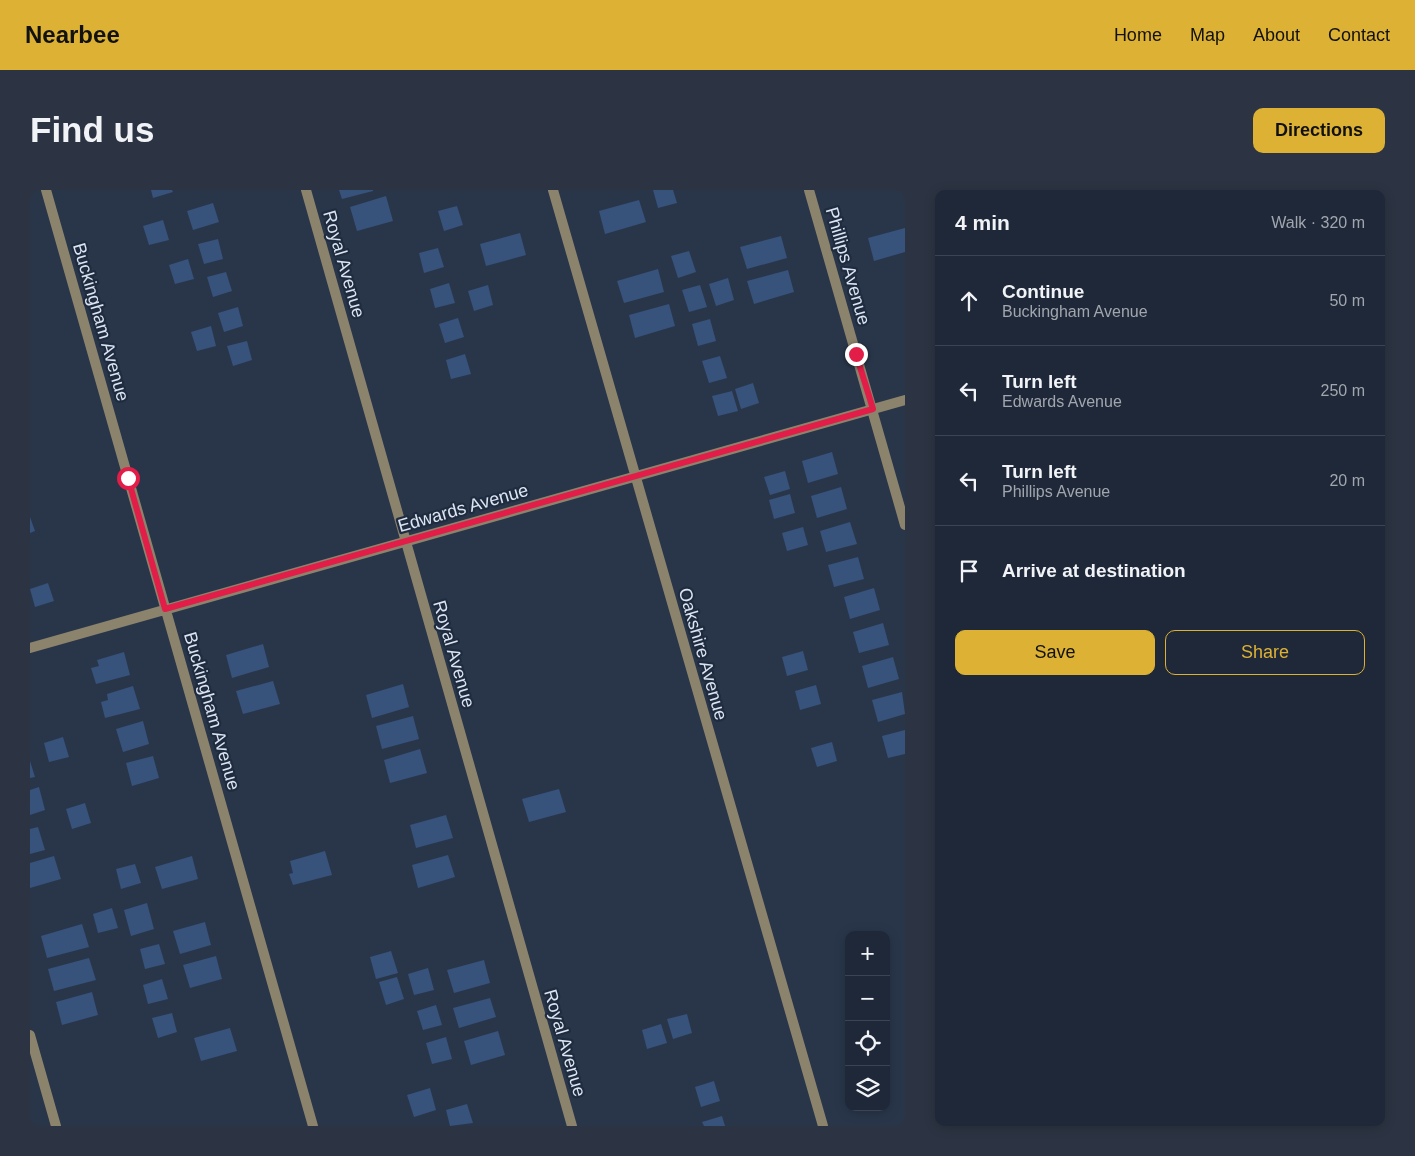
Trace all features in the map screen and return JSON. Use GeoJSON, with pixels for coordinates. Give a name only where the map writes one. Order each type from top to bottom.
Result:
{"type":"FeatureCollection","features":[{"type":"Feature","properties":{"kind":"street","name":"Buckingham Avenue"},"geometry":{"type":"LineString","coordinates":[[46,190],[313,1126]]}},
{"type":"Feature","properties":{"kind":"street","name":"Royal Avenue"},"geometry":{"type":"LineString","coordinates":[[306,190],[572,1126]]}},
{"type":"Feature","properties":{"kind":"street","name":"Oakshire Avenue"},"geometry":{"type":"LineString","coordinates":[[553,190],[823,1126]]}},
{"type":"Feature","properties":{"kind":"street","name":"Phillips Avenue"},"geometry":{"type":"LineString","coordinates":[[809,190],[905,524]]}},
{"type":"Feature","properties":{"kind":"street","name":"Edwards Avenue"},"geometry":{"type":"LineString","coordinates":[[30,648],[905,400]]}},
{"type":"Feature","properties":{"kind":"street"},"geometry":{"type":"LineString","coordinates":[[30,1035],[56,1126]]}},
{"type":"Feature","properties":{"kind":"building"},"geometry":{"type":"Polygon","coordinates":[[[151,190],[172,190],[173,192],[153,198],[151,190]]]}},
{"type":"Feature","properties":{"kind":"building"},"geometry":{"type":"Polygon","coordinates":[[[339,190],[373,190],[373,191],[342,199],[339,190]]]}},
{"type":"Feature","properties":{"kind":"building"},"geometry":{"type":"Polygon","coordinates":[[[653,190],[673,190],[677,203],[658,208],[653,190]]]}},
{"type":"Feature","properties":{"kind":"building"},"geometry":{"type":"Polygon","coordinates":[[[386,196],[393,221],[357,231],[350,207],[386,196]]]}},
{"type":"Feature","properties":{"kind":"building"},"geometry":{"type":"Polygon","coordinates":[[[639,200],[646,222],[605,234],[599,211],[639,200]]]}},
{"type":"Feature","properties":{"kind":"building"},"geometry":{"type":"Polygon","coordinates":[[[213,203],[219,222],[193,230],[187,211],[213,203]]]}},
{"type":"Feature","properties":{"kind":"building"},"geometry":{"type":"Polygon","coordinates":[[[457,206],[463,225],[444,231],[438,211],[457,206]]]}},
{"type":"Feature","properties":{"kind":"building"},"geometry":{"type":"Polygon","coordinates":[[[163,220],[169,240],[149,245],[143,226],[163,220]]]}},
{"type":"Feature","properties":{"kind":"building"},"geometry":{"type":"Polygon","coordinates":[[[905,228],[905,252],[874,261],[868,238],[905,228]]]}},
{"type":"Feature","properties":{"kind":"building"},"geometry":{"type":"Polygon","coordinates":[[[520,233],[526,255],[486,266],[480,244],[520,233]]]}},
{"type":"Feature","properties":{"kind":"building"},"geometry":{"type":"Polygon","coordinates":[[[781,236],[787,258],[747,269],[740,247],[781,236]]]}},
{"type":"Feature","properties":{"kind":"building"},"geometry":{"type":"Polygon","coordinates":[[[218,239],[223,259],[204,264],[198,244],[218,239]]]}},
{"type":"Feature","properties":{"kind":"building"},"geometry":{"type":"Polygon","coordinates":[[[438,248],[444,267],[424,273],[419,253],[438,248]]]}},
{"type":"Feature","properties":{"kind":"building"},"geometry":{"type":"Polygon","coordinates":[[[689,251],[696,272],[678,278],[671,256],[689,251]]]}},
{"type":"Feature","properties":{"kind":"building"},"geometry":{"type":"Polygon","coordinates":[[[188,259],[194,279],[175,284],[169,265],[188,259]]]}},
{"type":"Feature","properties":{"kind":"building"},"geometry":{"type":"Polygon","coordinates":[[[658,269],[664,292],[624,303],[617,281],[658,269]]]}},
{"type":"Feature","properties":{"kind":"building"},"geometry":{"type":"Polygon","coordinates":[[[788,270],[794,292],[754,304],[747,281],[788,270]]]}},
{"type":"Feature","properties":{"kind":"building"},"geometry":{"type":"Polygon","coordinates":[[[226,272],[232,291],[213,297],[207,277],[226,272]]]}},
{"type":"Feature","properties":{"kind":"building"},"geometry":{"type":"Polygon","coordinates":[[[728,278],[734,300],[716,306],[709,284],[728,278]]]}},
{"type":"Feature","properties":{"kind":"building"},"geometry":{"type":"Polygon","coordinates":[[[449,283],[455,303],[435,308],[430,289],[449,283]]]}},
{"type":"Feature","properties":{"kind":"building"},"geometry":{"type":"Polygon","coordinates":[[[488,285],[493,305],[474,311],[468,291],[488,285]]]}},
{"type":"Feature","properties":{"kind":"building"},"geometry":{"type":"Polygon","coordinates":[[[700,285],[707,307],[689,312],[682,290],[700,285]]]}},
{"type":"Feature","properties":{"kind":"building"},"geometry":{"type":"Polygon","coordinates":[[[669,304],[675,326],[635,338],[629,315],[669,304]]]}},
{"type":"Feature","properties":{"kind":"building"},"geometry":{"type":"Polygon","coordinates":[[[238,307],[243,326],[224,332],[218,313],[238,307]]]}},
{"type":"Feature","properties":{"kind":"building"},"geometry":{"type":"Polygon","coordinates":[[[458,318],[464,337],[445,343],[439,324],[458,318]]]}},
{"type":"Feature","properties":{"kind":"building"},"geometry":{"type":"Polygon","coordinates":[[[710,319],[716,341],[698,346],[692,324],[710,319]]]}},
{"type":"Feature","properties":{"kind":"building"},"geometry":{"type":"Polygon","coordinates":[[[211,326],[216,346],[197,351],[191,332],[211,326]]]}},
{"type":"Feature","properties":{"kind":"building"},"geometry":{"type":"Polygon","coordinates":[[[247,341],[252,360],[233,366],[227,346],[247,341]]]}},
{"type":"Feature","properties":{"kind":"building"},"geometry":{"type":"Polygon","coordinates":[[[465,354],[471,374],[451,379],[446,360],[465,354]]]}},
{"type":"Feature","properties":{"kind":"building"},"geometry":{"type":"Polygon","coordinates":[[[720,356],[727,378],[709,383],[702,361],[720,356]]]}},
{"type":"Feature","properties":{"kind":"building"},"geometry":{"type":"Polygon","coordinates":[[[753,383],[759,403],[741,409],[735,389],[753,383]]]}},
{"type":"Feature","properties":{"kind":"building"},"geometry":{"type":"Polygon","coordinates":[[[732,391],[738,411],[718,416],[712,396],[732,391]]]}},
{"type":"Feature","properties":{"kind":"building"},"geometry":{"type":"Polygon","coordinates":[[[832,452],[838,474],[808,483],[802,461],[832,452]]]}},
{"type":"Feature","properties":{"kind":"building"},"geometry":{"type":"Polygon","coordinates":[[[785,471],[790,489],[770,495],[764,477],[785,471]]]}},
{"type":"Feature","properties":{"kind":"building"},"geometry":{"type":"Polygon","coordinates":[[[841,487],[847,509],[817,518],[811,496],[841,487]]]}},
{"type":"Feature","properties":{"kind":"building"},"geometry":{"type":"Polygon","coordinates":[[[790,494],[795,513],[774,519],[769,500],[790,494]]]}},
{"type":"Feature","properties":{"kind":"building"},"geometry":{"type":"Polygon","coordinates":[[[30,517],[35,531],[30,533],[30,517]]]}},
{"type":"Feature","properties":{"kind":"building"},"geometry":{"type":"Polygon","coordinates":[[[850,522],[857,544],[826,552],[820,531],[850,522]]]}},
{"type":"Feature","properties":{"kind":"building"},"geometry":{"type":"Polygon","coordinates":[[[803,527],[808,545],[787,551],[782,533],[803,527]]]}},
{"type":"Feature","properties":{"kind":"building"},"geometry":{"type":"Polygon","coordinates":[[[858,557],[864,579],[834,587],[828,565],[858,557]]]}},
{"type":"Feature","properties":{"kind":"building"},"geometry":{"type":"Polygon","coordinates":[[[48,583],[54,601],[35,607],[30,589],[48,583]]]}},
{"type":"Feature","properties":{"kind":"building"},"geometry":{"type":"Polygon","coordinates":[[[874,588],[880,610],[850,619],[844,597],[874,588]]]}},
{"type":"Feature","properties":{"kind":"building"},"geometry":{"type":"Polygon","coordinates":[[[883,623],[889,645],[859,653],[853,632],[883,623]]]}},
{"type":"Feature","properties":{"kind":"building"},"geometry":{"type":"Polygon","coordinates":[[[263,644],[269,667],[232,678],[226,655],[263,644]]]}},
{"type":"Feature","properties":{"kind":"building"},"geometry":{"type":"Polygon","coordinates":[[[803,651],[808,670],[787,676],[782,657],[803,651]]]}},
{"type":"Feature","properties":{"kind":"building"},"geometry":{"type":"Polygon","coordinates":[[[124,652],[130,675],[96,684],[91,668],[99,666],[97,660],[124,652]]]}},
{"type":"Feature","properties":{"kind":"building"},"geometry":{"type":"Polygon","coordinates":[[[893,657],[899,679],[868,688],[862,666],[893,657]]]}},
{"type":"Feature","properties":{"kind":"building"},"geometry":{"type":"Polygon","coordinates":[[[273,681],[280,704],[243,714],[236,691],[273,681]]]}},
{"type":"Feature","properties":{"kind":"building"},"geometry":{"type":"Polygon","coordinates":[[[403,684],[409,707],[372,718],[366,695],[403,684]]]}},
{"type":"Feature","properties":{"kind":"building"},"geometry":{"type":"Polygon","coordinates":[[[816,685],[821,704],[800,710],[795,691],[816,685]]]}},
{"type":"Feature","properties":{"kind":"building"},"geometry":{"type":"Polygon","coordinates":[[[133,686],[140,709],[105,718],[101,702],[108,700],[107,694],[133,686]]]}},
{"type":"Feature","properties":{"kind":"building"},"geometry":{"type":"Polygon","coordinates":[[[902,692],[905,714],[878,722],[872,700],[902,692]]]}},
{"type":"Feature","properties":{"kind":"building"},"geometry":{"type":"Polygon","coordinates":[[[413,716],[419,739],[382,749],[376,726],[413,716]]]}},
{"type":"Feature","properties":{"kind":"building"},"geometry":{"type":"Polygon","coordinates":[[[143,721],[149,744],[123,752],[116,729],[143,721]]]}},
{"type":"Feature","properties":{"kind":"building"},"geometry":{"type":"Polygon","coordinates":[[[905,730],[905,754],[888,758],[882,736],[905,730]]]}},
{"type":"Feature","properties":{"kind":"building"},"geometry":{"type":"Polygon","coordinates":[[[63,737],[69,757],[49,762],[44,743],[63,737]]]}},
{"type":"Feature","properties":{"kind":"building"},"geometry":{"type":"Polygon","coordinates":[[[832,742],[837,761],[817,767],[811,748],[832,742]]]}},
{"type":"Feature","properties":{"kind":"building"},"geometry":{"type":"Polygon","coordinates":[[[420,749],[427,773],[390,783],[384,760],[420,749]]]}},
{"type":"Feature","properties":{"kind":"building"},"geometry":{"type":"Polygon","coordinates":[[[153,756],[159,778],[132,786],[126,763],[153,756]]]}},
{"type":"Feature","properties":{"kind":"building"},"geometry":{"type":"Polygon","coordinates":[[[30,761],[35,777],[30,778],[30,761]]]}},
{"type":"Feature","properties":{"kind":"building"},"geometry":{"type":"Polygon","coordinates":[[[39,787],[45,810],[30,815],[30,790],[39,787]]]}},
{"type":"Feature","properties":{"kind":"building"},"geometry":{"type":"Polygon","coordinates":[[[559,789],[566,812],[529,822],[522,799],[559,789]]]}},
{"type":"Feature","properties":{"kind":"building"},"geometry":{"type":"Polygon","coordinates":[[[85,803],[91,823],[72,829],[66,809],[85,803]]]}},
{"type":"Feature","properties":{"kind":"building"},"geometry":{"type":"Polygon","coordinates":[[[446,815],[453,838],[416,848],[410,825],[446,815]]]}},
{"type":"Feature","properties":{"kind":"building"},"geometry":{"type":"Polygon","coordinates":[[[38,827],[45,850],[30,854],[30,829],[38,827]]]}},
{"type":"Feature","properties":{"kind":"building"},"geometry":{"type":"Polygon","coordinates":[[[325,851],[332,875],[293,885],[289,874],[293,873],[290,861],[325,851]]]}},
{"type":"Feature","properties":{"kind":"building"},"geometry":{"type":"Polygon","coordinates":[[[448,855],[455,877],[418,888],[412,865],[448,855]]]}},
{"type":"Feature","properties":{"kind":"building"},"geometry":{"type":"Polygon","coordinates":[[[54,856],[61,879],[30,888],[30,863],[54,856]]]}},
{"type":"Feature","properties":{"kind":"building"},"geometry":{"type":"Polygon","coordinates":[[[192,856],[198,879],[162,889],[155,867],[192,856]]]}},
{"type":"Feature","properties":{"kind":"building"},"geometry":{"type":"Polygon","coordinates":[[[135,864],[141,883],[121,889],[116,869],[135,864]]]}},
{"type":"Feature","properties":{"kind":"building"},"geometry":{"type":"Polygon","coordinates":[[[147,903],[154,929],[131,936],[124,910],[147,903]]]}},
{"type":"Feature","properties":{"kind":"building"},"geometry":{"type":"Polygon","coordinates":[[[112,908],[118,928],[98,933],[93,914],[112,908]]]}},
{"type":"Feature","properties":{"kind":"building"},"geometry":{"type":"Polygon","coordinates":[[[205,922],[211,945],[180,954],[173,931],[205,922]]]}},
{"type":"Feature","properties":{"kind":"building"},"geometry":{"type":"Polygon","coordinates":[[[82,924],[89,947],[47,958],[41,936],[82,924]]]}},
{"type":"Feature","properties":{"kind":"building"},"geometry":{"type":"Polygon","coordinates":[[[159,944],[165,964],[145,969],[140,949],[159,944]]]}},
{"type":"Feature","properties":{"kind":"building"},"geometry":{"type":"Polygon","coordinates":[[[391,951],[398,973],[376,979],[370,957],[391,951]]]}},
{"type":"Feature","properties":{"kind":"building"},"geometry":{"type":"Polygon","coordinates":[[[216,956],[222,979],[190,988],[183,965],[216,956]]]}},
{"type":"Feature","properties":{"kind":"building"},"geometry":{"type":"Polygon","coordinates":[[[89,958],[96,980],[54,991],[48,969],[89,958]]]}},
{"type":"Feature","properties":{"kind":"building"},"geometry":{"type":"Polygon","coordinates":[[[484,960],[490,983],[454,993],[447,970],[484,960]]]}},
{"type":"Feature","properties":{"kind":"building"},"geometry":{"type":"Polygon","coordinates":[[[428,968],[434,990],[414,995],[408,974],[428,968]]]}},
{"type":"Feature","properties":{"kind":"building"},"geometry":{"type":"Polygon","coordinates":[[[397,977],[404,999],[386,1005],[379,982],[397,977]]]}},
{"type":"Feature","properties":{"kind":"building"},"geometry":{"type":"Polygon","coordinates":[[[162,979],[168,999],[148,1004],[143,985],[162,979]]]}},
{"type":"Feature","properties":{"kind":"building"},"geometry":{"type":"Polygon","coordinates":[[[92,992],[98,1015],[62,1025],[56,1002],[92,992]]]}},
{"type":"Feature","properties":{"kind":"building"},"geometry":{"type":"Polygon","coordinates":[[[490,998],[496,1017],[459,1028],[453,1008],[490,998]]]}},
{"type":"Feature","properties":{"kind":"building"},"geometry":{"type":"Polygon","coordinates":[[[436,1005],[442,1025],[423,1030],[417,1011],[436,1005]]]}},
{"type":"Feature","properties":{"kind":"building"},"geometry":{"type":"Polygon","coordinates":[[[172,1013],[177,1032],[158,1038],[152,1018],[172,1013]]]}},
{"type":"Feature","properties":{"kind":"building"},"geometry":{"type":"Polygon","coordinates":[[[687,1014],[692,1033],[673,1039],[667,1019],[687,1014]]]}},
{"type":"Feature","properties":{"kind":"building"},"geometry":{"type":"Polygon","coordinates":[[[661,1024],[667,1043],[647,1049],[642,1030],[661,1024]]]}},
{"type":"Feature","properties":{"kind":"building"},"geometry":{"type":"Polygon","coordinates":[[[230,1028],[237,1051],[201,1061],[194,1038],[230,1028]]]}},
{"type":"Feature","properties":{"kind":"building"},"geometry":{"type":"Polygon","coordinates":[[[498,1031],[505,1055],[471,1065],[464,1041],[498,1031]]]}},
{"type":"Feature","properties":{"kind":"building"},"geometry":{"type":"Polygon","coordinates":[[[446,1037],[452,1059],[432,1064],[426,1043],[446,1037]]]}},
{"type":"Feature","properties":{"kind":"building"},"geometry":{"type":"Polygon","coordinates":[[[714,1081],[720,1101],[701,1107],[695,1087],[714,1081]]]}},
{"type":"Feature","properties":{"kind":"building"},"geometry":{"type":"Polygon","coordinates":[[[430,1088],[436,1110],[414,1117],[407,1095],[430,1088]]]}},
{"type":"Feature","properties":{"kind":"building"},"geometry":{"type":"Polygon","coordinates":[[[467,1104],[473,1123],[450,1126],[446,1110],[467,1104]]]}},
{"type":"Feature","properties":{"kind":"building"},"geometry":{"type":"Polygon","coordinates":[[[722,1116],[725,1126],[704,1126],[702,1122],[722,1116]]]}},
{"type":"Feature","properties":{"kind":"route"},"geometry":{"type":"LineString","coordinates":[[128,478],[165,609],[873,409],[856,354]]}}]}
